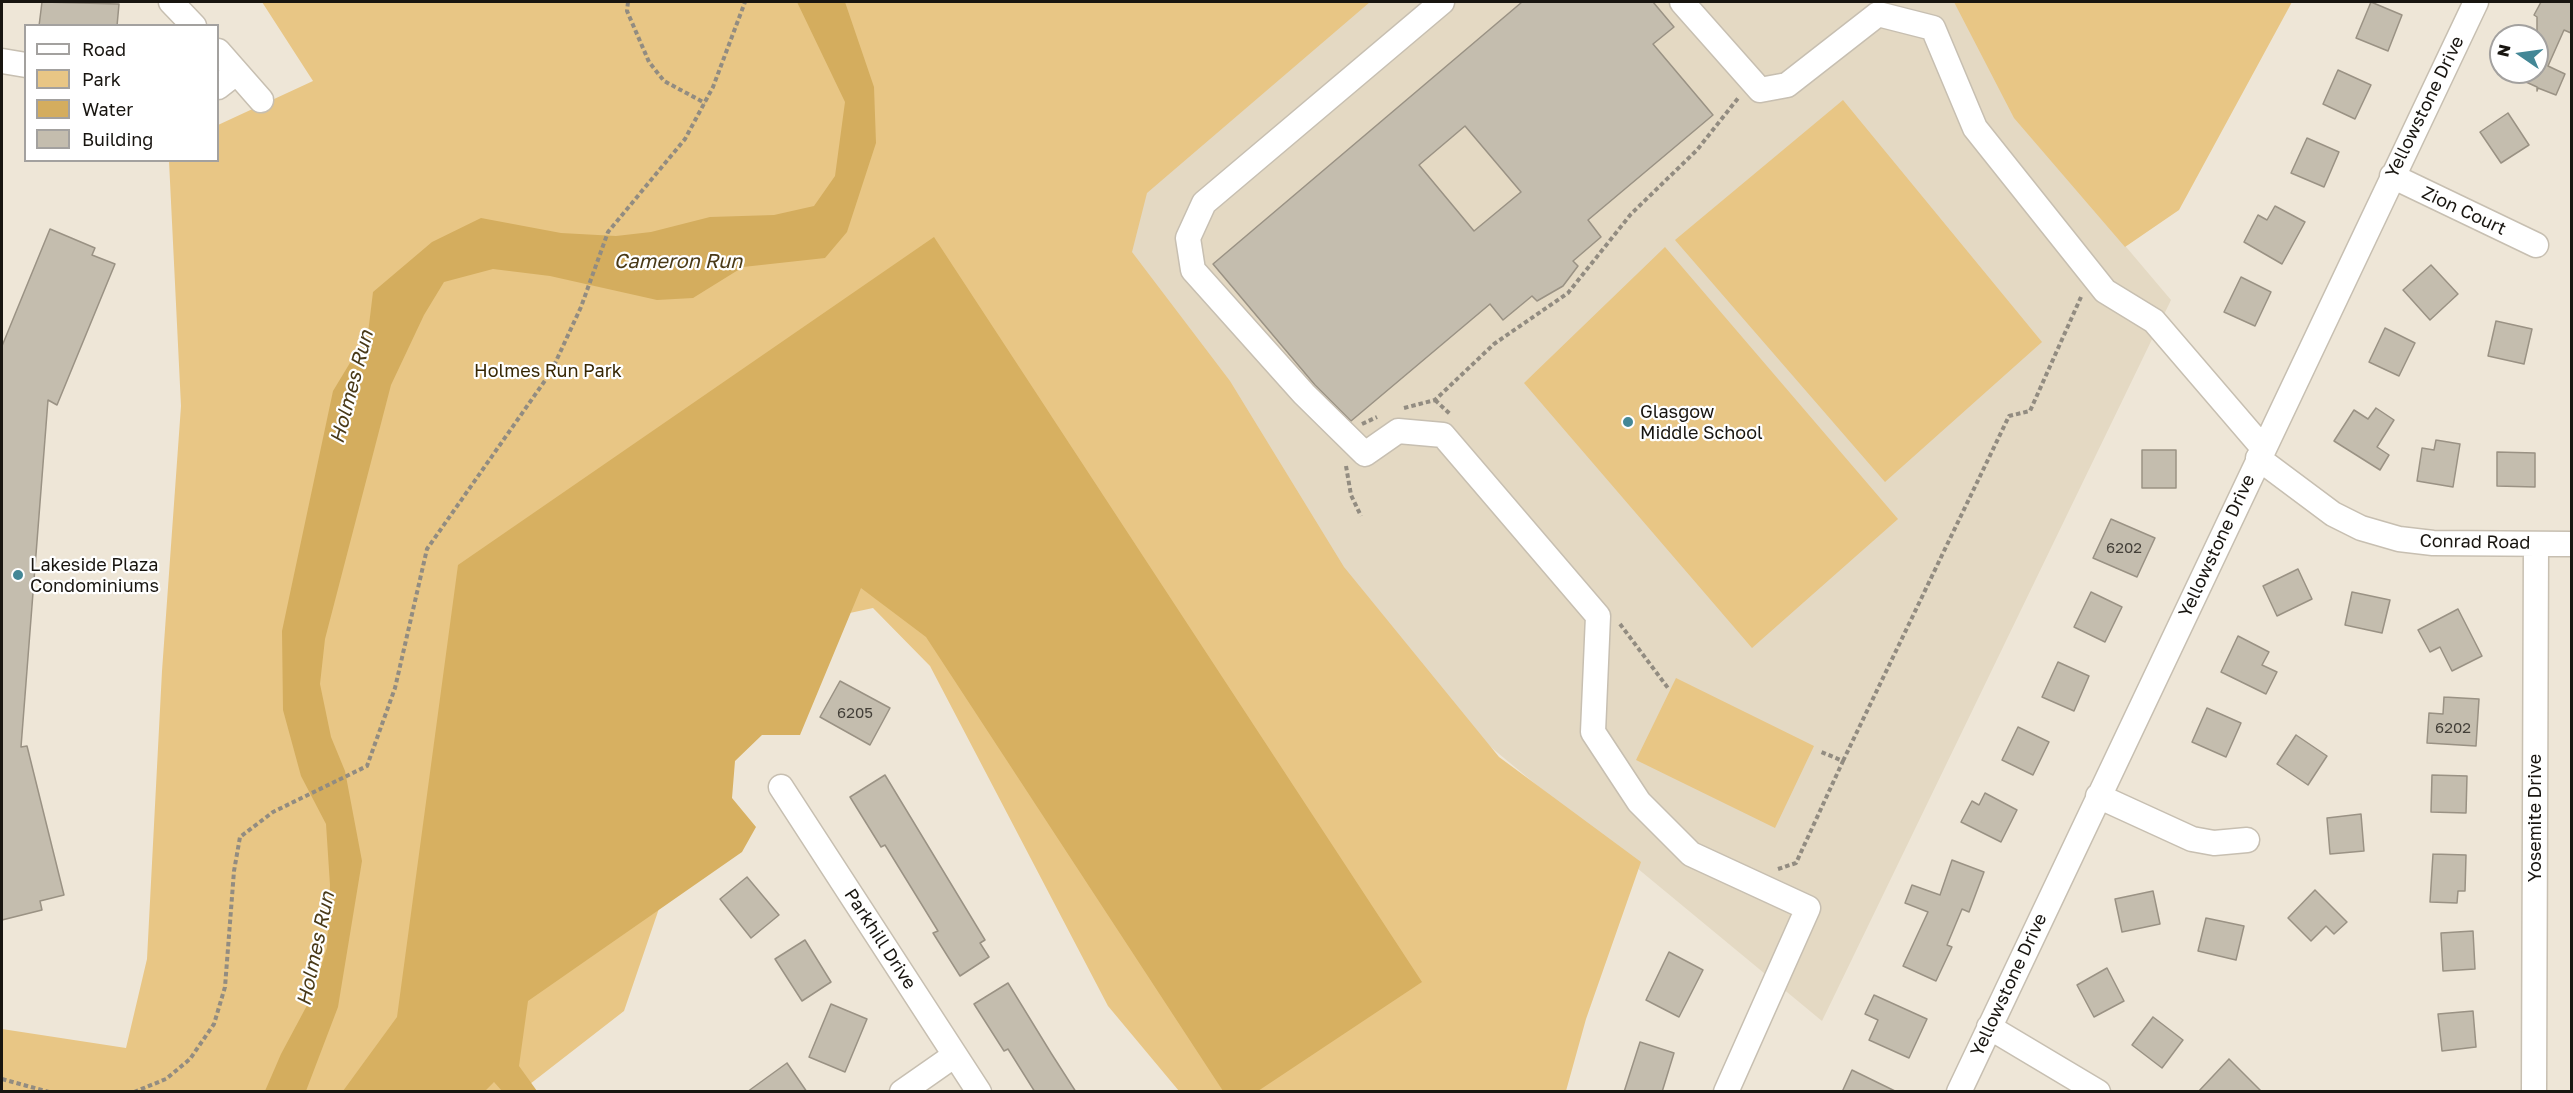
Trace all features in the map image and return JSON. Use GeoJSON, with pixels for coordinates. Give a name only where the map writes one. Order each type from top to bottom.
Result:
{"type":"FeatureCollection","features":[{"type":"Feature","properties":{"kind":"street"},"geometry":{"type":"LineString","coordinates":[[171,2],[192,24]]}},
{"type":"Feature","properties":{"kind":"street"},"geometry":{"type":"LineString","coordinates":[[1442,2],[1204,203],[1188,238],[1193,270],[1304,394],[1365,454],[1398,430],[1443,435],[1598,616],[1593,732],[1639,802],[1691,854],[1808,908],[1726,1092]]}},
{"type":"Feature","properties":{"kind":"street","name":"Conrad Road"},"geometry":{"type":"LineString","coordinates":[[1682,2],[1760,90],[1787,85],[1878,14],[1933,28],[1975,128],[2105,291],[2154,321],[2261,453],[2333,514],[2361,528],[2398,539],[2433,543],[2571,544]]}},
{"type":"Feature","properties":{"kind":"street","name":"Yellowstone Drive"},"geometry":{"type":"LineString","coordinates":[[1959,1092],[2476,2]]}},
{"type":"Feature","properties":{"kind":"street"},"geometry":{"type":"LineString","coordinates":[[219,54],[227,80],[261,100]]}},
{"type":"Feature","properties":{"kind":"street"},"geometry":{"type":"LineString","coordinates":[[2,61],[24,65]]}},
{"type":"Feature","properties":{"kind":"street","name":"Zion Court"},"geometry":{"type":"LineString","coordinates":[[2392,176],[2536,245]]}},
{"type":"Feature","properties":{"kind":"street","name":"Yosemite Drive"},"geometry":{"type":"LineString","coordinates":[[2534,1092],[2536,543]]}},
{"type":"Feature","properties":{"kind":"street","name":"Parkhill Drive"},"geometry":{"type":"LineString","coordinates":[[781,787],[979,1092]]}},
{"type":"Feature","properties":{"kind":"street"},"geometry":{"type":"LineString","coordinates":[[2098,796],[2192,839],[2214,843],[2247,840]]}},
{"type":"Feature","properties":{"kind":"street"},"geometry":{"type":"LineString","coordinates":[[1989,1027],[2098,1092]]}},
{"type":"Feature","properties":{"kind":"street"},"geometry":{"type":"LineString","coordinates":[[902,1092],[955,1055]]}},
{"type":"Feature","properties":{"kind":"path"},"geometry":{"type":"LineString","coordinates":[[628,2],[627,11],[649,62],[664,81],[705,103]]}},
{"type":"Feature","properties":{"kind":"path"},"geometry":{"type":"LineString","coordinates":[[134,1092],[166,1079],[190,1059],[214,1024],[225,987],[234,871],[240,837],[273,812],[367,766],[395,688],[427,549],[551,372],[580,307],[608,232],[685,139],[705,103],[745,2]]}},
{"type":"Feature","properties":{"kind":"path"},"geometry":{"type":"LineString","coordinates":[[1394,411],[1435,400],[1494,344],[1568,293],[1631,214],[1697,150],[1745,90]]}},
{"type":"Feature","properties":{"kind":"path"},"geometry":{"type":"LineString","coordinates":[[1775,870],[1796,863],[2009,416],[2030,411],[2080,306],[2083,291]]}},
{"type":"Feature","properties":{"kind":"path"},"geometry":{"type":"LineString","coordinates":[[1356,427],[1384,413]]}},
{"type":"Feature","properties":{"kind":"path"},"geometry":{"type":"LineString","coordinates":[[1345,460],[1351,495],[1361,516]]}},
{"type":"Feature","properties":{"kind":"path"},"geometry":{"type":"LineString","coordinates":[[1616,631],[1618,621],[1668,688]]}},
{"type":"Feature","properties":{"kind":"path"},"geometry":{"type":"LineString","coordinates":[[1819,751],[1843,761]]}},
{"type":"Feature","properties":{"kind":"path"},"geometry":{"type":"LineString","coordinates":[[2,1079],[49,1092]]}},
{"type":"Feature","properties":{"kind":"shaded area","name":"Glasgow Middle School"},"geometry":{"type":"Polygon","coordinates":[[[1249,2],[1965,2],[2028,131],[2171,300],[1822,1021],[1244,543],[1012,259],[1249,2]]]}},
{"type":"Feature","properties":{"kind":"shaded area"},"geometry":{"type":"Polygon","coordinates":[[[934,237],[1422,982],[1258,1091],[1223,1091],[926,637],[861,588],[800,735],[762,735],[735,761],[732,798],[756,827],[742,852],[528,1001],[519,1066],[537,1091],[502,1091],[494,1082],[485,1091],[343,1091],[397,1017],[458,565],[934,237]]]}},
{"type":"Feature","properties":{"kind":"green space","name":"Holmes Run Park"},"geometry":{"type":"Polygon","coordinates":[[[262,2],[1370,2],[1147,193],[1132,252],[1230,381],[1344,567],[1499,757],[1641,862],[1586,1019],[1566,1091],[1179,1091],[1108,1006],[930,666],[873,608],[822,619],[680,847],[624,1011],[521,1091],[2,1091],[2,1029],[126,1048],[147,959],[162,671],[181,406],[169,162],[219,162],[219,125],[313,81],[262,2]]]}},
{"type":"Feature","properties":{"kind":"green space"},"geometry":{"type":"Polygon","coordinates":[[[1954,2],[2292,2],[2179,210],[2125,247],[2014,118],[1954,2]]]}},
{"type":"Feature","properties":{"kind":"green space"},"geometry":{"type":"Polygon","coordinates":[[[1843,100],[2042,342],[1885,482],[1675,240],[1843,100]]]}},
{"type":"Feature","properties":{"kind":"green space"},"geometry":{"type":"Polygon","coordinates":[[[1665,247],[1898,519],[1752,648],[1524,383],[1665,247]]]}},
{"type":"Feature","properties":{"kind":"green space"},"geometry":{"type":"Polygon","coordinates":[[[1676,678],[1814,746],[1775,828],[1636,760],[1676,678]]]}},
{"type":"Feature","properties":{"kind":"water","name":"Cameron Run"},"geometry":{"type":"Polygon","coordinates":[[[797,2],[845,2],[874,87],[876,143],[847,232],[825,258],[743,267],[693,298],[657,300],[550,276],[493,269],[444,282],[424,315],[391,385],[325,639],[320,684],[331,737],[345,771],[362,861],[338,1007],[306,1091],[265,1091],[281,1054],[312,996],[327,947],[330,885],[326,824],[301,776],[283,710],[282,631],[333,391],[368,333],[373,292],[432,242],[481,218],[561,233],[616,236],[651,232],[710,217],[774,215],[814,206],[835,176],[845,102],[797,2]]]}},
{"type":"Feature","properties":{"kind":"building"},"geometry":{"type":"Polygon","coordinates":[[[42,2],[119,4],[117,24],[39,24],[42,2]]]}},
{"type":"Feature","properties":{"kind":"building"},"geometry":{"type":"Polygon","coordinates":[[[1522,2],[1653,2],[1674,27],[1653,44],[1713,115],[1588,220],[1601,237],[1573,261],[1578,266],[1563,286],[1537,301],[1532,296],[1503,320],[1490,304],[1351,421],[1315,385],[1213,264],[1522,2]],[[1465,126],[1419,165],[1474,231],[1521,192],[1465,126]]]}},
{"type":"Feature","properties":{"kind":"building"},"geometry":{"type":"Polygon","coordinates":[[[2371,2],[2402,15],[2388,51],[2356,38],[2371,2]]]}},
{"type":"Feature","properties":{"kind":"building"},"geometry":{"type":"Polygon","coordinates":[[[2541,2],[2571,2],[2571,33],[2564,30],[2549,64],[2549,24],[2537,24],[2537,17],[2534,15],[2541,2]]]}},
{"type":"Feature","properties":{"kind":"building"},"geometry":{"type":"Polygon","coordinates":[[[2549,66],[2565,74],[2556,95],[2538,88],[2537,91],[2537,87],[2530,84],[2549,84],[2549,66]]]}},
{"type":"Feature","properties":{"kind":"building"},"geometry":{"type":"Polygon","coordinates":[[[2338,70],[2371,85],[2355,119],[2323,104],[2338,70]]]}},
{"type":"Feature","properties":{"kind":"building"},"geometry":{"type":"Polygon","coordinates":[[[2508,113],[2529,145],[2501,163],[2480,132],[2508,113]]]}},
{"type":"Feature","properties":{"kind":"building"},"geometry":{"type":"Polygon","coordinates":[[[2307,138],[2339,152],[2324,187],[2291,173],[2307,138]]]}},
{"type":"Feature","properties":{"kind":"building"},"geometry":{"type":"Polygon","coordinates":[[[2275,206],[2305,222],[2282,264],[2244,242],[2258,215],[2267,220],[2275,206]]]}},
{"type":"Feature","properties":{"kind":"building","name":"Lakeside Plaza Condominiums"},"geometry":{"type":"Polygon","coordinates":[[[50,229],[95,248],[92,255],[115,264],[57,405],[48,400],[21,747],[27,746],[64,895],[40,901],[42,910],[2,920],[2,346],[50,229]]]}},
{"type":"Feature","properties":{"kind":"building"},"geometry":{"type":"Polygon","coordinates":[[[2431,265],[2458,294],[2430,320],[2403,290],[2431,265]]]}},
{"type":"Feature","properties":{"kind":"building"},"geometry":{"type":"Polygon","coordinates":[[[2241,277],[2271,292],[2255,326],[2224,312],[2241,277]]]}},
{"type":"Feature","properties":{"kind":"building"},"geometry":{"type":"Polygon","coordinates":[[[2496,321],[2532,329],[2524,364],[2488,356],[2496,321]]]}},
{"type":"Feature","properties":{"kind":"building"},"geometry":{"type":"Polygon","coordinates":[[[2385,328],[2415,343],[2399,376],[2369,362],[2385,328]]]}},
{"type":"Feature","properties":{"kind":"building"},"geometry":{"type":"Polygon","coordinates":[[[2376,408],[2394,420],[2377,447],[2389,455],[2380,470],[2334,441],[2354,410],[2368,419],[2376,408]]]}},
{"type":"Feature","properties":{"kind":"building"},"geometry":{"type":"Polygon","coordinates":[[[2436,440],[2460,444],[2453,487],[2417,481],[2422,448],[2434,450],[2436,440]]]}},
{"type":"Feature","properties":{"kind":"building"},"geometry":{"type":"Polygon","coordinates":[[[2142,450],[2176,450],[2176,488],[2142,488],[2142,450]]]}},
{"type":"Feature","properties":{"kind":"building"},"geometry":{"type":"Polygon","coordinates":[[[2497,452],[2535,453],[2535,487],[2497,486],[2497,452]]]}},
{"type":"Feature","properties":{"kind":"building"},"geometry":{"type":"Polygon","coordinates":[[[2111,519],[2155,538],[2137,577],[2093,558],[2111,519]]]}},
{"type":"Feature","properties":{"kind":"building"},"geometry":{"type":"Polygon","coordinates":[[[2298,569],[2312,599],[2277,616],[2263,586],[2298,569]]]}},
{"type":"Feature","properties":{"kind":"building"},"geometry":{"type":"Polygon","coordinates":[[[2091,592],[2122,607],[2105,642],[2074,627],[2091,592]]]}},
{"type":"Feature","properties":{"kind":"building"},"geometry":{"type":"Polygon","coordinates":[[[2352,592],[2390,600],[2382,633],[2345,625],[2352,592]]]}},
{"type":"Feature","properties":{"kind":"building"},"geometry":{"type":"Polygon","coordinates":[[[2458,609],[2482,656],[2452,671],[2440,647],[2430,652],[2418,630],[2458,609]]]}},
{"type":"Feature","properties":{"kind":"building"},"geometry":{"type":"Polygon","coordinates":[[[2238,636],[2269,652],[2262,665],[2277,672],[2266,694],[2221,672],[2238,636]]]}},
{"type":"Feature","properties":{"kind":"building"},"geometry":{"type":"Polygon","coordinates":[[[2058,662],[2089,676],[2074,711],[2042,697],[2058,662]]]}},
{"type":"Feature","properties":{"kind":"building"},"geometry":{"type":"Polygon","coordinates":[[[840,681],[890,708],[870,745],[820,717],[840,681]]]}},
{"type":"Feature","properties":{"kind":"building"},"geometry":{"type":"Polygon","coordinates":[[[2444,697],[2479,699],[2476,746],[2427,743],[2429,713],[2443,714],[2444,697]]]}},
{"type":"Feature","properties":{"kind":"building"},"geometry":{"type":"Polygon","coordinates":[[[2207,708],[2241,723],[2226,757],[2192,742],[2207,708]]]}},
{"type":"Feature","properties":{"kind":"building"},"geometry":{"type":"Polygon","coordinates":[[[2018,727],[2049,742],[2033,775],[2002,760],[2018,727]]]}},
{"type":"Feature","properties":{"kind":"building"},"geometry":{"type":"Polygon","coordinates":[[[2296,735],[2327,756],[2308,785],[2277,764],[2296,735]]]}},
{"type":"Feature","properties":{"kind":"building"},"geometry":{"type":"Polygon","coordinates":[[[885,775],[985,940],[980,943],[989,957],[960,976],[933,933],[938,931],[885,845],[881,847],[850,797],[885,775]]]}},
{"type":"Feature","properties":{"kind":"building"},"geometry":{"type":"Polygon","coordinates":[[[2432,775],[2467,776],[2466,813],[2431,812],[2432,775]]]}},
{"type":"Feature","properties":{"kind":"building"},"geometry":{"type":"Polygon","coordinates":[[[1985,793],[2017,810],[2001,842],[1961,822],[1972,801],[1979,805],[1985,793]]]}},
{"type":"Feature","properties":{"kind":"building"},"geometry":{"type":"Polygon","coordinates":[[[2361,814],[2364,851],[2330,854],[2327,818],[2361,814]]]}},
{"type":"Feature","properties":{"kind":"building"},"geometry":{"type":"Polygon","coordinates":[[[2433,854],[2466,855],[2465,891],[2458,891],[2457,903],[2430,902],[2433,854]]]}},
{"type":"Feature","properties":{"kind":"building"},"geometry":{"type":"Polygon","coordinates":[[[1952,860],[1984,872],[1969,912],[1962,909],[1947,945],[1952,947],[1936,981],[1903,966],[1928,912],[1905,903],[1912,885],[1940,895],[1952,860]]]}},
{"type":"Feature","properties":{"kind":"building"},"geometry":{"type":"Polygon","coordinates":[[[747,877],[779,915],[751,938],[720,899],[747,877]]]}},
{"type":"Feature","properties":{"kind":"building"},"geometry":{"type":"Polygon","coordinates":[[[2315,890],[2347,922],[2334,934],[2326,926],[2311,941],[2288,918],[2315,890]]]}},
{"type":"Feature","properties":{"kind":"building"},"geometry":{"type":"Polygon","coordinates":[[[2153,891],[2160,924],[2122,932],[2115,899],[2153,891]]]}},
{"type":"Feature","properties":{"kind":"building"},"geometry":{"type":"Polygon","coordinates":[[[2206,918],[2244,926],[2236,960],[2198,951],[2206,918]]]}},
{"type":"Feature","properties":{"kind":"building"},"geometry":{"type":"Polygon","coordinates":[[[2473,931],[2475,969],[2443,971],[2441,933],[2473,931]]]}},
{"type":"Feature","properties":{"kind":"building"},"geometry":{"type":"Polygon","coordinates":[[[805,940],[831,982],[802,1001],[775,959],[805,940]]]}},
{"type":"Feature","properties":{"kind":"building"},"geometry":{"type":"Polygon","coordinates":[[[1669,952],[1703,970],[1679,1017],[1646,1000],[1669,952]]]}},
{"type":"Feature","properties":{"kind":"building"},"geometry":{"type":"Polygon","coordinates":[[[2107,968],[2124,1001],[2094,1017],[2077,985],[2107,968]]]}},
{"type":"Feature","properties":{"kind":"building"},"geometry":{"type":"Polygon","coordinates":[[[1008,983],[1076,1092],[1035,1092],[1008,1049],[1004,1051],[974,1004],[1008,983]]]}},
{"type":"Feature","properties":{"kind":"building"},"geometry":{"type":"Polygon","coordinates":[[[1874,995],[1927,1019],[1909,1058],[1869,1040],[1878,1020],[1865,1014],[1874,995]]]}},
{"type":"Feature","properties":{"kind":"building"},"geometry":{"type":"Polygon","coordinates":[[[831,1004],[867,1019],[845,1072],[809,1057],[831,1004]]]}},
{"type":"Feature","properties":{"kind":"building"},"geometry":{"type":"Polygon","coordinates":[[[2473,1011],[2476,1047],[2442,1051],[2438,1014],[2473,1011]]]}},
{"type":"Feature","properties":{"kind":"building"},"geometry":{"type":"Polygon","coordinates":[[[2153,1017],[2183,1040],[2162,1068],[2132,1045],[2153,1017]]]}},
{"type":"Feature","properties":{"kind":"building"},"geometry":{"type":"Polygon","coordinates":[[[1640,1042],[1674,1053],[1662,1092],[1624,1092],[1640,1042]]]}},
{"type":"Feature","properties":{"kind":"building"},"geometry":{"type":"Polygon","coordinates":[[[2229,1059],[2262,1092],[2198,1092],[2229,1059]]]}},
{"type":"Feature","properties":{"kind":"building"},"geometry":{"type":"Polygon","coordinates":[[[787,1063],[807,1092],[747,1092],[787,1063]]]}},
{"type":"Feature","properties":{"kind":"building"},"geometry":{"type":"Polygon","coordinates":[[[1852,1070],[1897,1092],[1842,1092],[1852,1070]]]}},
{"type":"Feature","properties":{"kind":"place","name":"Glasgow Middle School"},"geometry":{"type":"Point","coordinates":[1628,422]}},
{"type":"Feature","properties":{"kind":"place","name":"Lakeside Plaza Condominiums"},"geometry":{"type":"Point","coordinates":[18,575]}},
{"type":"Feature","properties":{"kind":"water label","name":"Holmes Run"},"geometry":{"type":"Point","coordinates":[352,387]}},
{"type":"Feature","properties":{"kind":"water label","name":"Holmes Run"},"geometry":{"type":"Point","coordinates":[316,949]}}]}
